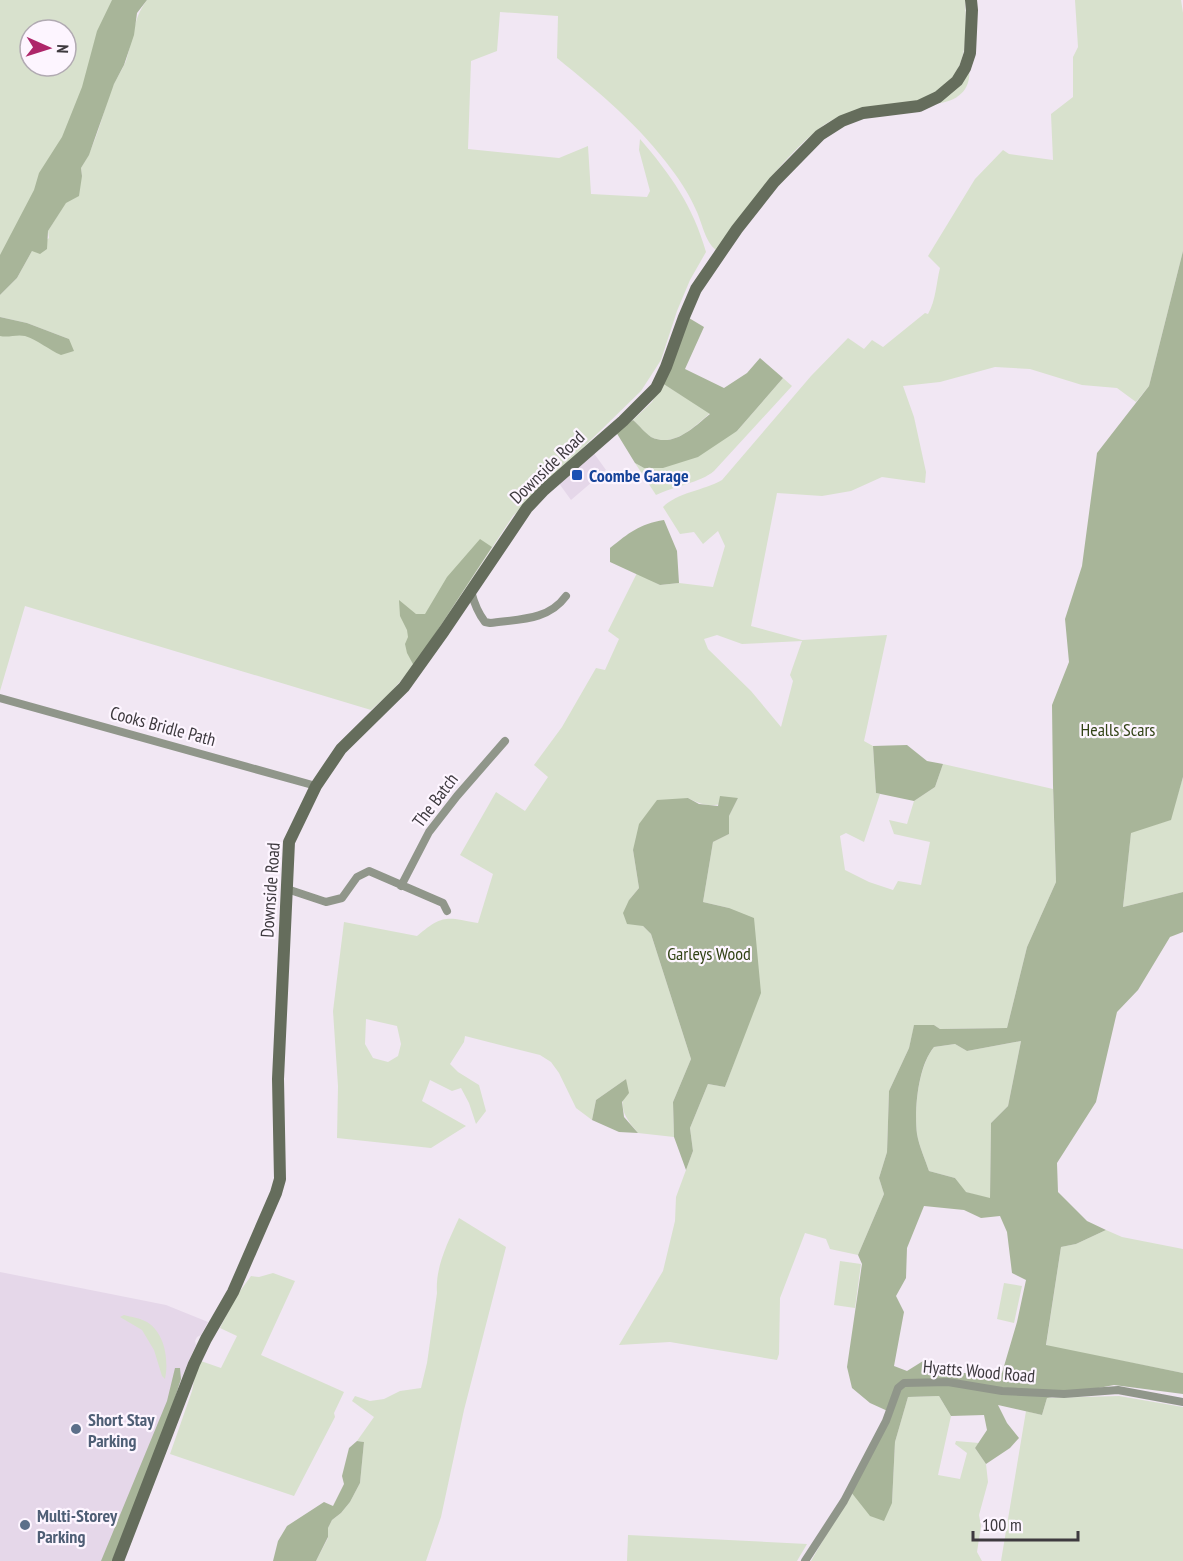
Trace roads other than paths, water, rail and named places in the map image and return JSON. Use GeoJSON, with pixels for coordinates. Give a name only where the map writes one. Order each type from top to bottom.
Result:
{"type":"FeatureCollection","features":[{"type":"Feature","properties":{"kind":"street","name":"Downside Road"},"geometry":{"type":"LineString","coordinates":[[118,1561],[194,1364],[233,1292],[280,1179],[278,1117],[289,842],[316,786],[341,748],[404,687],[527,508],[656,388],[667,366],[696,289],[737,229],[774,182],[820,135],[842,121],[863,113],[918,106],[938,97],[957,81],[970,53],[971,0]]}},
{"type":"Feature","properties":{"kind":"street"},"geometry":{"type":"LineString","coordinates":[[471,591],[482,618],[485,622],[490,623],[542,616],[560,604],[566,596]]}},
{"type":"Feature","properties":{"kind":"street","name":"Cooks Bridle Path"},"geometry":{"type":"LineString","coordinates":[[0,698],[316,786]]}},
{"type":"Feature","properties":{"kind":"street","name":"The Batch"},"geometry":{"type":"LineString","coordinates":[[400,886],[429,832],[457,796],[506,741]]}},
{"type":"Feature","properties":{"kind":"street"},"geometry":{"type":"LineString","coordinates":[[287,888],[327,902],[342,898],[357,877],[369,871],[442,903],[447,911]]}},
{"type":"Feature","properties":{"kind":"street","name":"Hyatts Wood Road"},"geometry":{"type":"LineString","coordinates":[[806,1561],[844,1501],[886,1421],[897,1388],[904,1383],[948,1382],[1002,1391],[1064,1394],[1118,1390],[1183,1402]]}},
{"type":"Feature","properties":{"kind":"place","name":"Coombe Garage"},"geometry":{"type":"Point","coordinates":[577,475]}},
{"type":"Feature","properties":{"kind":"place","name":"Short Stay Parking"},"geometry":{"type":"Point","coordinates":[76,1429]}},
{"type":"Feature","properties":{"kind":"place","name":"Multi-Storey Parking"},"geometry":{"type":"Point","coordinates":[25,1525]}},
{"type":"Feature","properties":{"kind":"park label","name":"Healls Scars"},"geometry":{"type":"Point","coordinates":[1118,729]}},
{"type":"Feature","properties":{"kind":"park label","name":"Garleys Wood"},"geometry":{"type":"Point","coordinates":[709,953]}}]}
